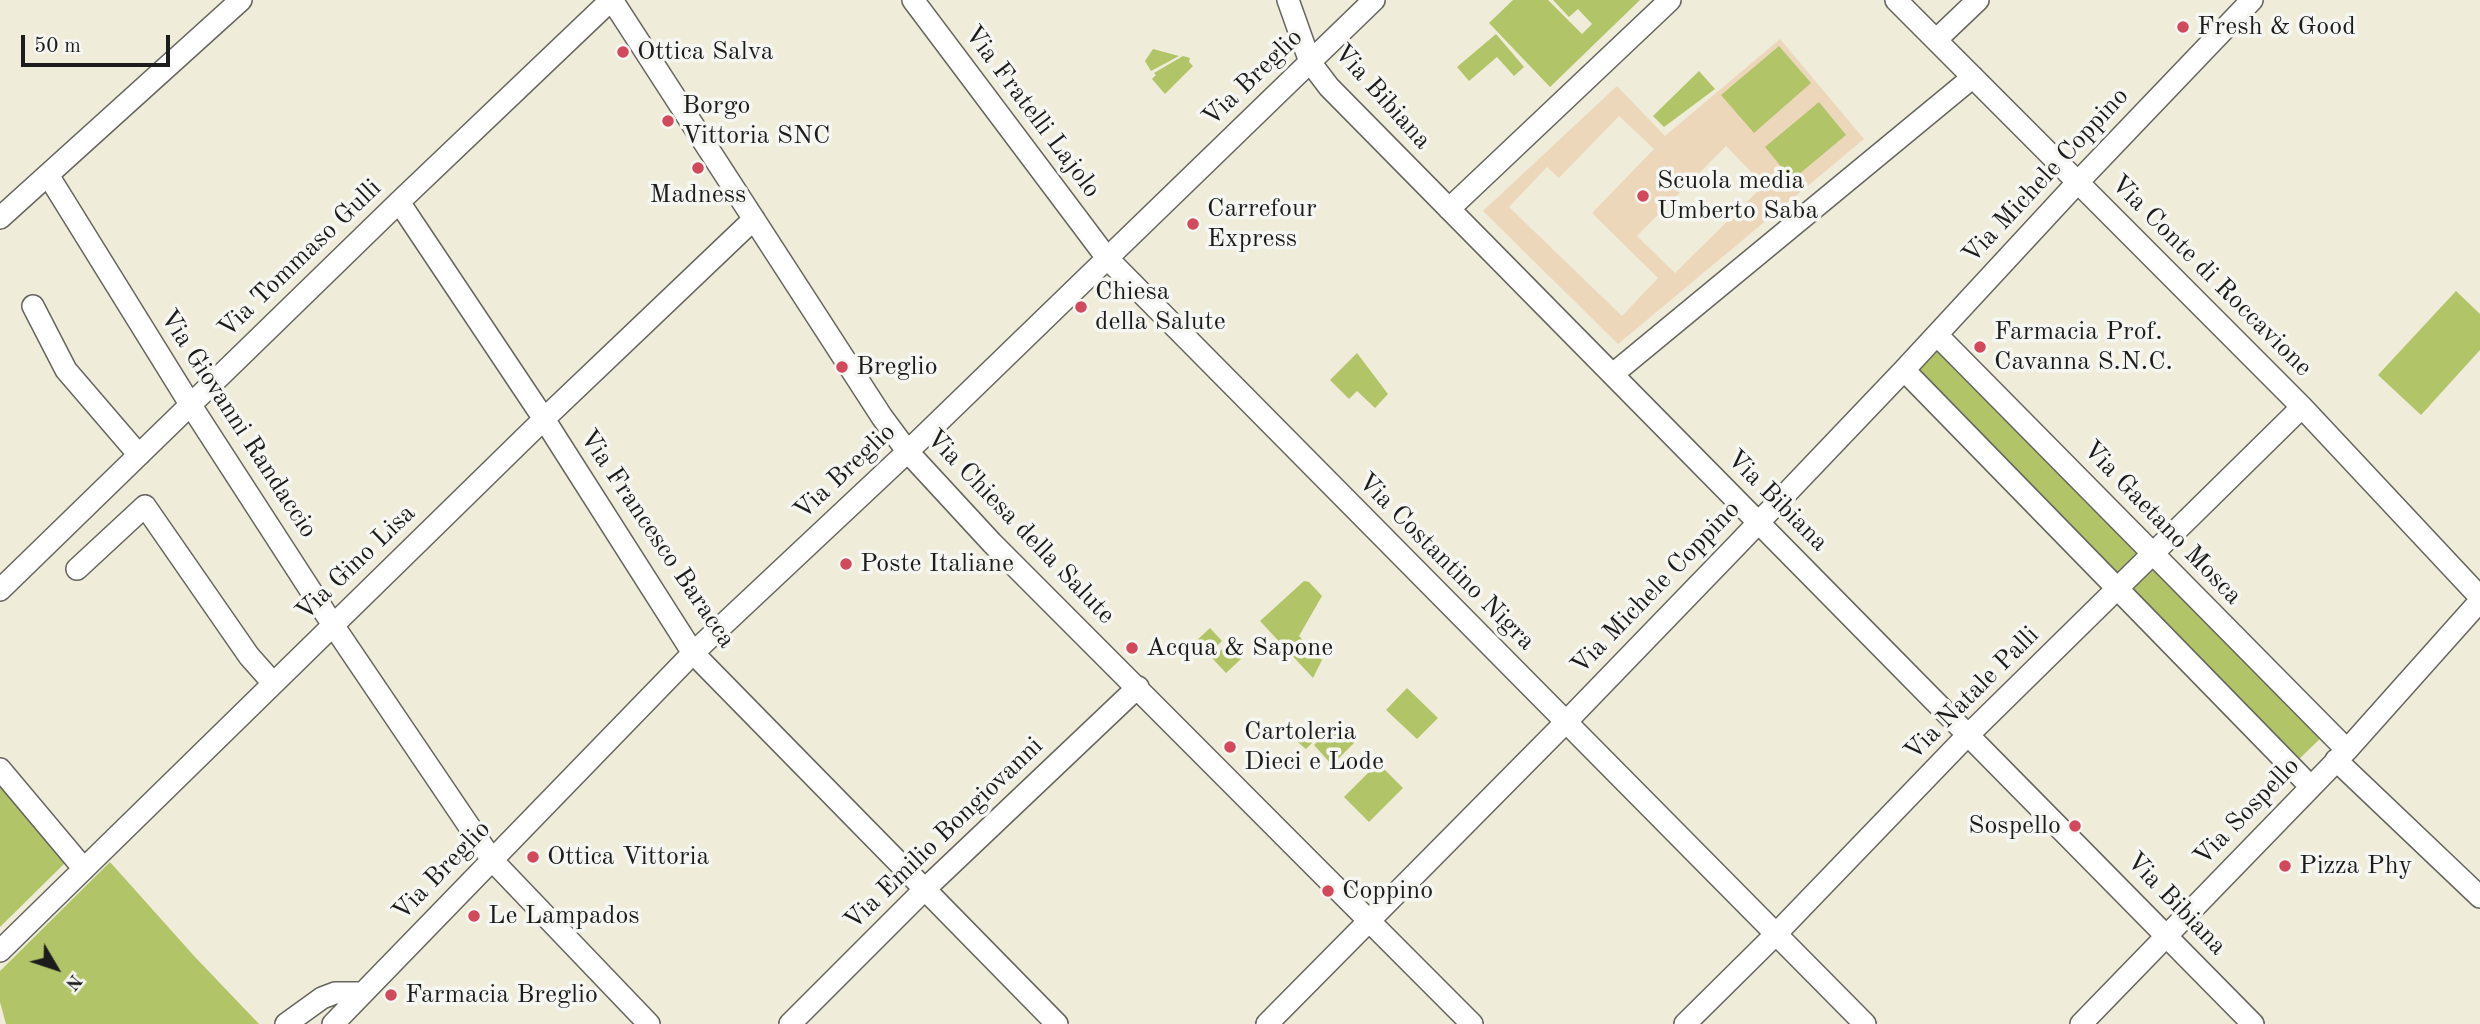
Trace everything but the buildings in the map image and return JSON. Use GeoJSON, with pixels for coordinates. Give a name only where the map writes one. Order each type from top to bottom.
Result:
{"type":"FeatureCollection","features":[{"type":"Feature","properties":{"kind":"street"},"geometry":{"type":"LineString","coordinates":[[0,218],[241,0]]}},
{"type":"Feature","properties":{"kind":"street","name":"Via Tommaso Gulli"},"geometry":{"type":"LineString","coordinates":[[0,590],[399,202],[612,0]]}},
{"type":"Feature","properties":{"kind":"street","name":"Via Chiesa della Salute"},"geometry":{"type":"LineString","coordinates":[[612,0],[882,417],[908,452],[983,534],[1472,1024]]}},
{"type":"Feature","properties":{"kind":"street","name":"Via Fratelli Lajolo"},"geometry":{"type":"LineString","coordinates":[[913,0],[1107,258]]}},
{"type":"Feature","properties":{"kind":"street","name":"Via Bibiana"},"geometry":{"type":"LineString","coordinates":[[1288,0],[1310,62],[1329,87],[2253,1024]]}},
{"type":"Feature","properties":{"kind":"street","name":"Via Breglio"},"geometry":{"type":"LineString","coordinates":[[332,1024],[693,653],[908,452],[1374,0]]}},
{"type":"Feature","properties":{"kind":"street"},"geometry":{"type":"LineString","coordinates":[[1449,209],[1670,0]]}},
{"type":"Feature","properties":{"kind":"street","name":"Via Conte di Roccavione"},"geometry":{"type":"LineString","coordinates":[[1896,0],[2302,407],[2480,599]]}},
{"type":"Feature","properties":{"kind":"street"},"geometry":{"type":"LineString","coordinates":[[1936,40],[1978,0]]}},
{"type":"Feature","properties":{"kind":"street","name":"Via Michele Coppino"},"geometry":{"type":"LineString","coordinates":[[1267,1024],[1565,723],[1904,370],[2252,0]]}},
{"type":"Feature","properties":{"kind":"street"},"geometry":{"type":"LineString","coordinates":[[1613,374],[1973,77]]}},
{"type":"Feature","properties":{"kind":"street","name":"Via Giovanni Randaccio"},"geometry":{"type":"LineString","coordinates":[[48,175],[190,404],[333,625],[492,860],[649,1024]]}},
{"type":"Feature","properties":{"kind":"street","name":"Via Francesco Baracca"},"geometry":{"type":"LineString","coordinates":[[399,202],[544,419],[693,653],[1057,1024]]}},
{"type":"Feature","properties":{"kind":"street","name":"Via Gino Lisa"},"geometry":{"type":"LineString","coordinates":[[0,951],[544,419],[754,219]]}},
{"type":"Feature","properties":{"kind":"street","name":"Via Costantino Nigra"},"geometry":{"type":"LineString","coordinates":[[1107,258],[1865,1024]]}},
{"type":"Feature","properties":{"kind":"street"},"geometry":{"type":"LineString","coordinates":[[33,306],[66,370],[139,454]]}},
{"type":"Feature","properties":{"kind":"street","name":"Via Gaetano Mosca"},"geometry":{"type":"LineString","coordinates":[[1937,335],[2153,554],[2342,755]]}},
{"type":"Feature","properties":{"kind":"street"},"geometry":{"type":"LineString","coordinates":[[1904,370],[2312,787]]}},
{"type":"Feature","properties":{"kind":"street","name":"Via Natale Palli"},"geometry":{"type":"LineString","coordinates":[[1685,1024],[1969,734],[2302,407]]}},
{"type":"Feature","properties":{"kind":"street"},"geometry":{"type":"LineString","coordinates":[[77,569],[145,506],[249,656],[273,683]]}},
{"type":"Feature","properties":{"kind":"street","name":"Via Sospello"},"geometry":{"type":"LineString","coordinates":[[2081,1024],[2312,787],[2480,599]]}},
{"type":"Feature","properties":{"kind":"street","name":"Via Emilio Bongiovanni"},"geometry":{"type":"LineString","coordinates":[[790,1024],[925,889],[1138,687]]}},
{"type":"Feature","properties":{"kind":"street","name":"Via Sospello"},"geometry":{"type":"LineString","coordinates":[[2342,755],[2480,897]]}},
{"type":"Feature","properties":{"kind":"street"},"geometry":{"type":"LineString","coordinates":[[0,769],[84,869]]}},
{"type":"Feature","properties":{"kind":"street"},"geometry":{"type":"LineString","coordinates":[[286,1024],[322,998],[335,993],[363,993]]}},
{"type":"Feature","properties":{"kind":"shaded area","name":"Scuola media Umberto Saba"},"geometry":{"type":"Polygon","coordinates":[[[1780,39],[1864,139],[1618,344],[1483,211],[1617,86],[1665,136],[1780,39]],[[1619,116],[1559,178],[1547,167],[1509,207],[1622,316],[1658,278],[1592,213],[1654,149],[1619,116]],[[1726,146],[1637,236],[1675,273],[1764,185],[1726,146]]]}},
{"type":"Feature","properties":{"kind":"green space"},"geometry":{"type":"Polygon","coordinates":[[[1513,0],[1548,0],[1582,34],[1592,24],[1578,9],[1569,17],[1553,0],[1640,0],[1550,87],[1489,23],[1513,0]]]}},
{"type":"Feature","properties":{"kind":"green space"},"geometry":{"type":"Polygon","coordinates":[[[1496,34],[1524,67],[1514,76],[1497,57],[1469,81],[1457,67],[1496,34]]]}},
{"type":"Feature","properties":{"kind":"green space"},"geometry":{"type":"Polygon","coordinates":[[[1779,46],[1811,83],[1754,133],[1721,95],[1779,46]]]}},
{"type":"Feature","properties":{"kind":"green space"},"geometry":{"type":"Polygon","coordinates":[[[1153,49],[1179,56],[1151,71],[1145,61],[1153,49]]]}},
{"type":"Feature","properties":{"kind":"green space"},"geometry":{"type":"Polygon","coordinates":[[[1183,56],[1190,58],[1189,62],[1193,66],[1165,94],[1152,79],[1156,75],[1154,73],[1183,56]]]}},
{"type":"Feature","properties":{"kind":"green space"},"geometry":{"type":"Polygon","coordinates":[[[1699,71],[1715,89],[1664,127],[1653,116],[1699,71]]]}},
{"type":"Feature","properties":{"kind":"green space"},"geometry":{"type":"Polygon","coordinates":[[[1819,102],[1846,135],[1792,180],[1765,147],[1819,102]]]}},
{"type":"Feature","properties":{"kind":"green space"},"geometry":{"type":"Polygon","coordinates":[[[2456,291],[2480,314],[2480,350],[2421,415],[2378,375],[2456,291]]]}},
{"type":"Feature","properties":{"kind":"green space"},"geometry":{"type":"Polygon","coordinates":[[[1937,335],[2327,732],[2292,766],[1904,370],[1937,335]]]}},
{"type":"Feature","properties":{"kind":"green space"},"geometry":{"type":"Polygon","coordinates":[[[1357,353],[1388,394],[1375,408],[1357,391],[1349,399],[1330,380],[1357,353]]]}},
{"type":"Feature","properties":{"kind":"green space"},"geometry":{"type":"Polygon","coordinates":[[[1304,581],[1309,582],[1322,596],[1299,636],[1322,660],[1313,678],[1260,621],[1304,581]]]}},
{"type":"Feature","properties":{"kind":"green space"},"geometry":{"type":"Polygon","coordinates":[[[1210,628],[1222,641],[1207,655],[1195,642],[1210,628]]]}},
{"type":"Feature","properties":{"kind":"green space"},"geometry":{"type":"Polygon","coordinates":[[[1227,645],[1241,659],[1226,673],[1212,658],[1227,645]]]}},
{"type":"Feature","properties":{"kind":"green space"},"geometry":{"type":"Polygon","coordinates":[[[1407,688],[1438,718],[1417,739],[1386,710],[1407,688]]]}},
{"type":"Feature","properties":{"kind":"green space"},"geometry":{"type":"Polygon","coordinates":[[[1311,722],[1322,733],[1306,749],[1294,739],[1311,722]]]}},
{"type":"Feature","properties":{"kind":"green space"},"geometry":{"type":"Polygon","coordinates":[[[1346,724],[1357,740],[1332,765],[1314,745],[1336,725],[1340,729],[1346,724]]]}},
{"type":"Feature","properties":{"kind":"green space"},"geometry":{"type":"Polygon","coordinates":[[[1378,763],[1403,788],[1369,822],[1344,797],[1378,763]]]}},
{"type":"Feature","properties":{"kind":"green space"},"geometry":{"type":"Polygon","coordinates":[[[0,781],[67,861],[0,927],[0,781]]]}},
{"type":"Feature","properties":{"kind":"green space"},"geometry":{"type":"Polygon","coordinates":[[[110,862],[259,1024],[6,1024],[0,1002],[0,971],[110,862]]]}},
{"type":"Feature","properties":{"kind":"place","name":"Fresh & Good"},"geometry":{"type":"Point","coordinates":[2183,27]}},
{"type":"Feature","properties":{"kind":"place","name":"Ottica Salva"},"geometry":{"type":"Point","coordinates":[623,52]}},
{"type":"Feature","properties":{"kind":"place","name":"Borgo Vittoria SNC"},"geometry":{"type":"Point","coordinates":[668,121]}},
{"type":"Feature","properties":{"kind":"place","name":"Madness"},"geometry":{"type":"Point","coordinates":[698,168]}},
{"type":"Feature","properties":{"kind":"place","name":"Scuola media Umberto Saba"},"geometry":{"type":"Point","coordinates":[1643,196]}},
{"type":"Feature","properties":{"kind":"place","name":"Carrefour Express"},"geometry":{"type":"Point","coordinates":[1193,224]}},
{"type":"Feature","properties":{"kind":"place","name":"Chiesa della Salute"},"geometry":{"type":"Point","coordinates":[1081,307]}},
{"type":"Feature","properties":{"kind":"place","name":"Farmacia Prof. Cavanna S.N.C."},"geometry":{"type":"Point","coordinates":[1980,347]}},
{"type":"Feature","properties":{"kind":"place","name":"Breglio"},"geometry":{"type":"Point","coordinates":[842,367]}},
{"type":"Feature","properties":{"kind":"place","name":"Poste Italiane"},"geometry":{"type":"Point","coordinates":[846,564]}},
{"type":"Feature","properties":{"kind":"place","name":"Acqua & Sapone"},"geometry":{"type":"Point","coordinates":[1132,648]}},
{"type":"Feature","properties":{"kind":"place","name":"Cartoleria Dieci e Lode"},"geometry":{"type":"Point","coordinates":[1230,747]}},
{"type":"Feature","properties":{"kind":"place","name":"Sospello"},"geometry":{"type":"Point","coordinates":[2075,826]}},
{"type":"Feature","properties":{"kind":"place","name":"Ottica Vittoria"},"geometry":{"type":"Point","coordinates":[533,857]}},
{"type":"Feature","properties":{"kind":"place","name":"Pizza Phy"},"geometry":{"type":"Point","coordinates":[2285,866]}},
{"type":"Feature","properties":{"kind":"place","name":"Coppino"},"geometry":{"type":"Point","coordinates":[1328,891]}},
{"type":"Feature","properties":{"kind":"place","name":"Le Lampados"},"geometry":{"type":"Point","coordinates":[474,916]}},
{"type":"Feature","properties":{"kind":"place","name":"Farmacia Breglio"},"geometry":{"type":"Point","coordinates":[391,995]}}]}
